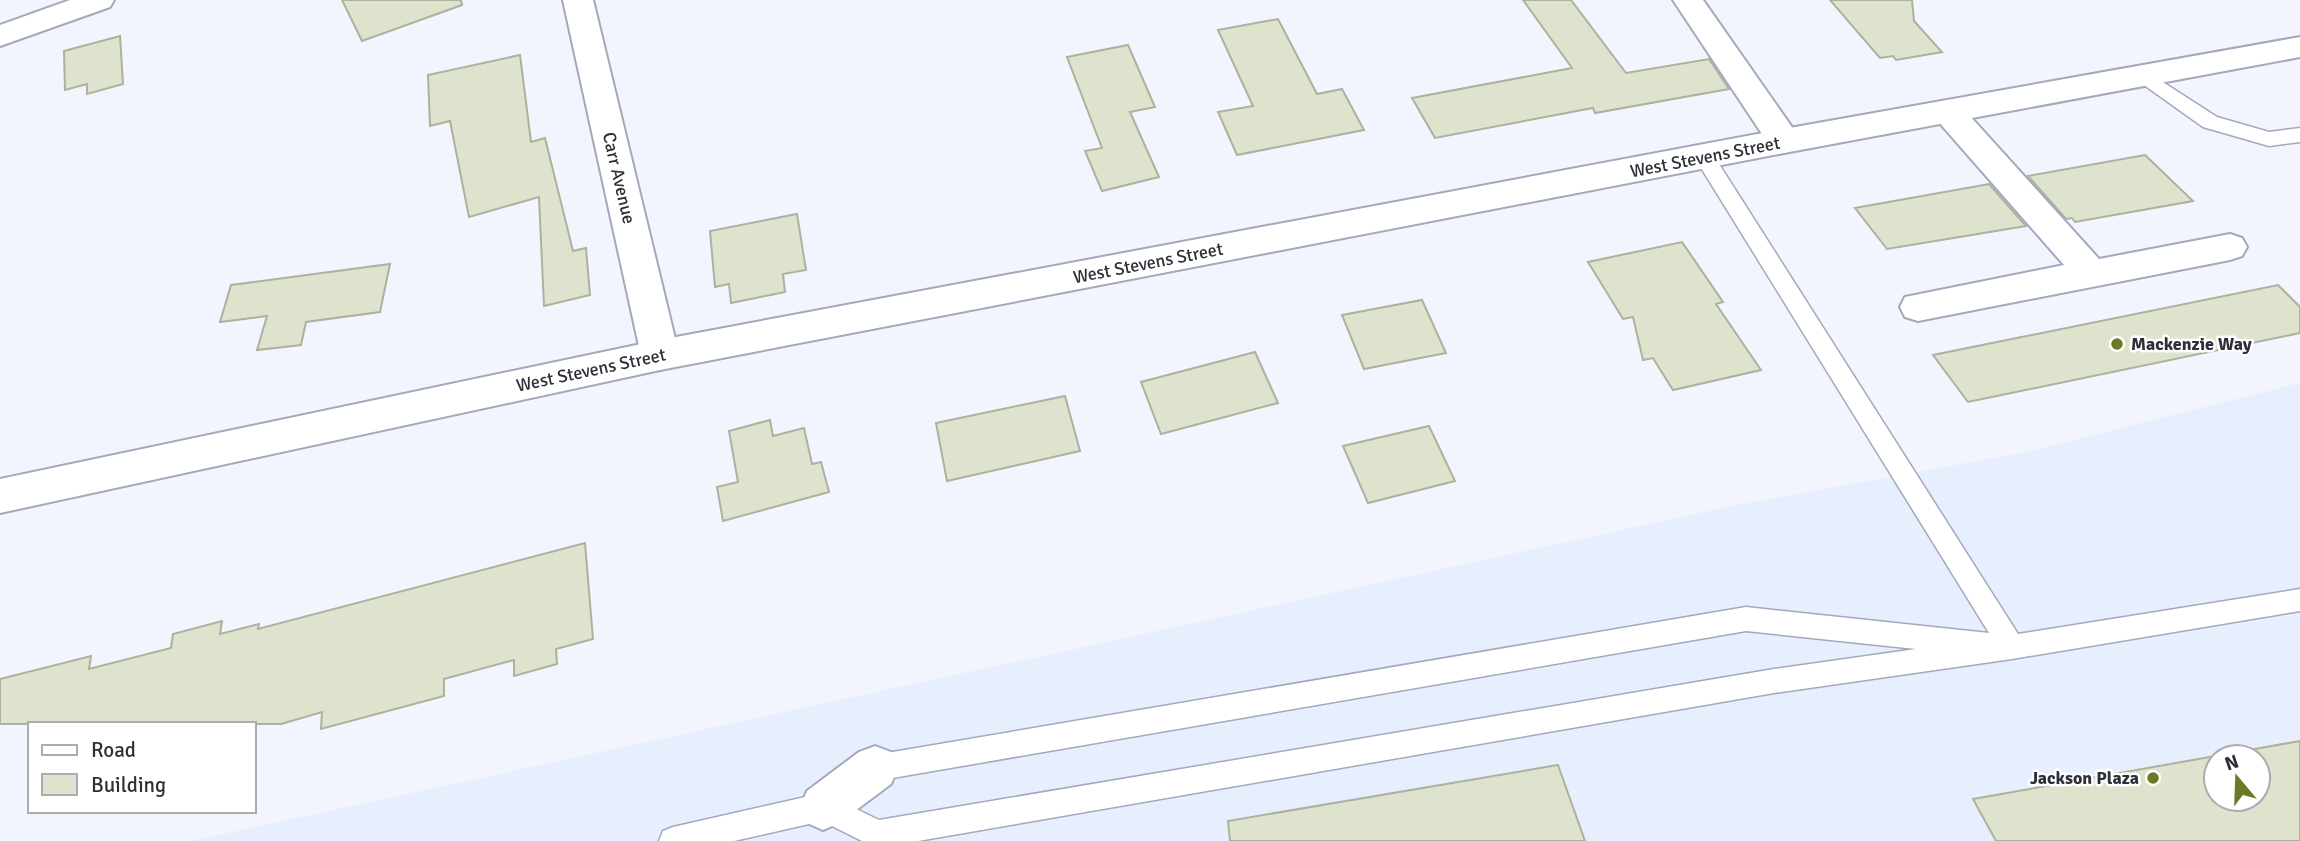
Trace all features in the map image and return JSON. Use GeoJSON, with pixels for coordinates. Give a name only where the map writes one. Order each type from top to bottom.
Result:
{"type":"FeatureCollection","features":[{"type":"Feature","properties":{"kind":"street"},"geometry":{"type":"LineString","coordinates":[[0,36],[99,0]]}},
{"type":"Feature","properties":{"kind":"street","name":"Carr Avenue"},"geometry":{"type":"LineString","coordinates":[[578,0],[660,355]]}},
{"type":"Feature","properties":{"kind":"street"},"geometry":{"type":"LineString","coordinates":[[1688,0],[1784,142]]}},
{"type":"Feature","properties":{"kind":"street","name":"West Stevens Street"},"geometry":{"type":"LineString","coordinates":[[0,496],[660,355],[2300,47]]}},
{"type":"Feature","properties":{"kind":"street"},"geometry":{"type":"LineString","coordinates":[[1948,112],[2092,274]]}},
{"type":"Feature","properties":{"kind":"street"},"geometry":{"type":"LineString","coordinates":[[1918,307],[2230,247]]}},
{"type":"Feature","properties":{"kind":"street"},"geometry":{"type":"LineString","coordinates":[[823,807],[875,768]]}},
{"type":"Feature","properties":{"kind":"lane"},"geometry":{"type":"LineString","coordinates":[[2144,76],[2210,122],[2269,139],[2300,135]]}},
{"type":"Feature","properties":{"kind":"lane"},"geometry":{"type":"LineString","coordinates":[[1704,158],[2012,647]]}},
{"type":"Feature","properties":{"kind":"lane"},"geometry":{"type":"LineString","coordinates":[[673,841],[823,807],[878,834],[1774,681],[2012,647],[2300,600]]}},
{"type":"Feature","properties":{"kind":"lane"},"geometry":{"type":"LineString","coordinates":[[875,768],[1746,619],[2012,647]]}},
{"type":"Feature","properties":{"kind":"shaded area"},"geometry":{"type":"Polygon","coordinates":[[[2300,383],[2300,841],[191,841],[1732,506],[2026,452],[2300,383]]]}},
{"type":"Feature","properties":{"kind":"building"},"geometry":{"type":"Polygon","coordinates":[[[342,0],[461,0],[462,5],[362,41],[342,0]]]}},
{"type":"Feature","properties":{"kind":"building"},"geometry":{"type":"Polygon","coordinates":[[[1523,0],[1571,0],[1626,73],[1709,59],[1729,89],[1595,113],[1593,108],[1435,138],[1412,98],[1572,68],[1523,0]]]}},
{"type":"Feature","properties":{"kind":"building"},"geometry":{"type":"Polygon","coordinates":[[[1830,0],[1912,0],[1914,21],[1942,52],[1896,60],[1893,56],[1880,58],[1830,0]]]}},
{"type":"Feature","properties":{"kind":"building"},"geometry":{"type":"Polygon","coordinates":[[[1278,19],[1317,94],[1342,89],[1364,130],[1237,155],[1218,112],[1253,106],[1218,30],[1278,19]]]}},
{"type":"Feature","properties":{"kind":"building"},"geometry":{"type":"Polygon","coordinates":[[[120,36],[123,84],[87,94],[87,84],[65,90],[64,51],[120,36]]]}},
{"type":"Feature","properties":{"kind":"building"},"geometry":{"type":"Polygon","coordinates":[[[1128,45],[1155,107],[1130,112],[1159,177],[1102,191],[1085,151],[1102,148],[1067,57],[1128,45]]]}},
{"type":"Feature","properties":{"kind":"building"},"geometry":{"type":"Polygon","coordinates":[[[520,55],[531,142],[545,138],[573,251],[586,248],[590,295],[544,306],[539,197],[469,217],[450,121],[430,126],[428,75],[520,55]]]}},
{"type":"Feature","properties":{"kind":"building"},"geometry":{"type":"Polygon","coordinates":[[[2145,155],[2193,201],[2075,222],[2072,218],[2066,219],[2028,176],[2145,155]]]}},
{"type":"Feature","properties":{"kind":"building"},"geometry":{"type":"Polygon","coordinates":[[[1989,184],[2026,226],[1887,249],[1855,208],[1989,184]]]}},
{"type":"Feature","properties":{"kind":"building"},"geometry":{"type":"Polygon","coordinates":[[[797,214],[806,270],[783,274],[785,292],[731,303],[729,284],[715,287],[710,231],[797,214]]]}},
{"type":"Feature","properties":{"kind":"building"},"geometry":{"type":"Polygon","coordinates":[[[1682,242],[1723,302],[1716,304],[1761,370],[1673,390],[1653,358],[1643,360],[1633,317],[1623,319],[1588,262],[1682,242]]]}},
{"type":"Feature","properties":{"kind":"building"},"geometry":{"type":"Polygon","coordinates":[[[390,264],[380,312],[306,322],[301,345],[257,350],[267,316],[220,322],[231,285],[390,264]]]}},
{"type":"Feature","properties":{"kind":"building","name":"Mackenzie Way"},"geometry":{"type":"Polygon","coordinates":[[[2278,285],[2300,307],[2300,333],[1968,402],[1933,355],[2278,285]]]}},
{"type":"Feature","properties":{"kind":"building"},"geometry":{"type":"Polygon","coordinates":[[[1422,300],[1446,353],[1364,369],[1342,315],[1422,300]]]}},
{"type":"Feature","properties":{"kind":"building"},"geometry":{"type":"Polygon","coordinates":[[[1255,352],[1278,403],[1161,434],[1141,382],[1255,352]]]}},
{"type":"Feature","properties":{"kind":"building"},"geometry":{"type":"Polygon","coordinates":[[[1065,396],[1080,451],[947,481],[936,423],[1065,396]]]}},
{"type":"Feature","properties":{"kind":"building"},"geometry":{"type":"Polygon","coordinates":[[[770,420],[773,436],[804,428],[812,464],[821,462],[829,492],[723,521],[717,487],[738,482],[729,431],[770,420]]]}},
{"type":"Feature","properties":{"kind":"building"},"geometry":{"type":"Polygon","coordinates":[[[1429,426],[1455,481],[1368,503],[1343,446],[1429,426]]]}},
{"type":"Feature","properties":{"kind":"building"},"geometry":{"type":"Polygon","coordinates":[[[585,543],[593,639],[556,649],[557,664],[514,676],[514,660],[444,679],[444,696],[321,729],[322,712],[281,724],[0,724],[0,679],[91,656],[89,669],[171,648],[173,634],[222,621],[220,634],[259,624],[258,629],[585,543]]]}},
{"type":"Feature","properties":{"kind":"building","name":"Jackson Plaza"},"geometry":{"type":"Polygon","coordinates":[[[2300,741],[2300,841],[1996,841],[1973,799],[2202,758],[2202,813],[2272,813],[2272,746],[2300,741]]]}},
{"type":"Feature","properties":{"kind":"building"},"geometry":{"type":"Polygon","coordinates":[[[1558,765],[1585,841],[1230,841],[1228,821],[1558,765]]]}},
{"type":"Feature","properties":{"kind":"place","name":"Mackenzie Way"},"geometry":{"type":"Point","coordinates":[2117,344]}},
{"type":"Feature","properties":{"kind":"place","name":"Jackson Plaza"},"geometry":{"type":"Point","coordinates":[2153,778]}}]}
